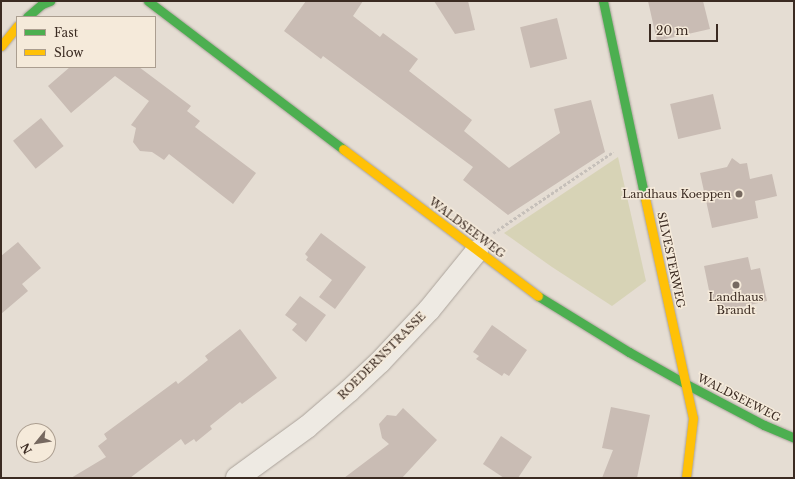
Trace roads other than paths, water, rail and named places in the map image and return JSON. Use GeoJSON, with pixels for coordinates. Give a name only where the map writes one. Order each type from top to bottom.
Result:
{"type":"FeatureCollection","features":[{"type":"Feature","properties":{"kind":"street","name":"WALDSEEWEG"},"geometry":{"type":"LineString","coordinates":[[148,1],[477,252],[542,299],[629,352],[686,384],[764,425],[794,438]]}},
{"type":"Feature","properties":{"kind":"street","name":"SILVESTERWEG"},"geometry":{"type":"LineString","coordinates":[[603,1],[694,418],[686,478]]}},
{"type":"Feature","properties":{"kind":"street"},"geometry":{"type":"LineString","coordinates":[[28,16],[42,4],[54,3]]}},
{"type":"Feature","properties":{"kind":"street"},"geometry":{"type":"LineString","coordinates":[[2,45],[16,27]]}},
{"type":"Feature","properties":{"kind":"street"},"geometry":{"type":"LineString","coordinates":[[2,45],[16,44]]}},
{"type":"Feature","properties":{"kind":"street","name":"ROEDERNSTRASSE"},"geometry":{"type":"LineString","coordinates":[[237,478],[307,427],[380,362],[428,310],[477,252]]}},
{"type":"Feature","properties":{"kind":"place","name":"Landhaus Koeppen"},"geometry":{"type":"Point","coordinates":[739,194]}},
{"type":"Feature","properties":{"kind":"place","name":"Landhaus Brandt"},"geometry":{"type":"Point","coordinates":[736,285]}}]}
